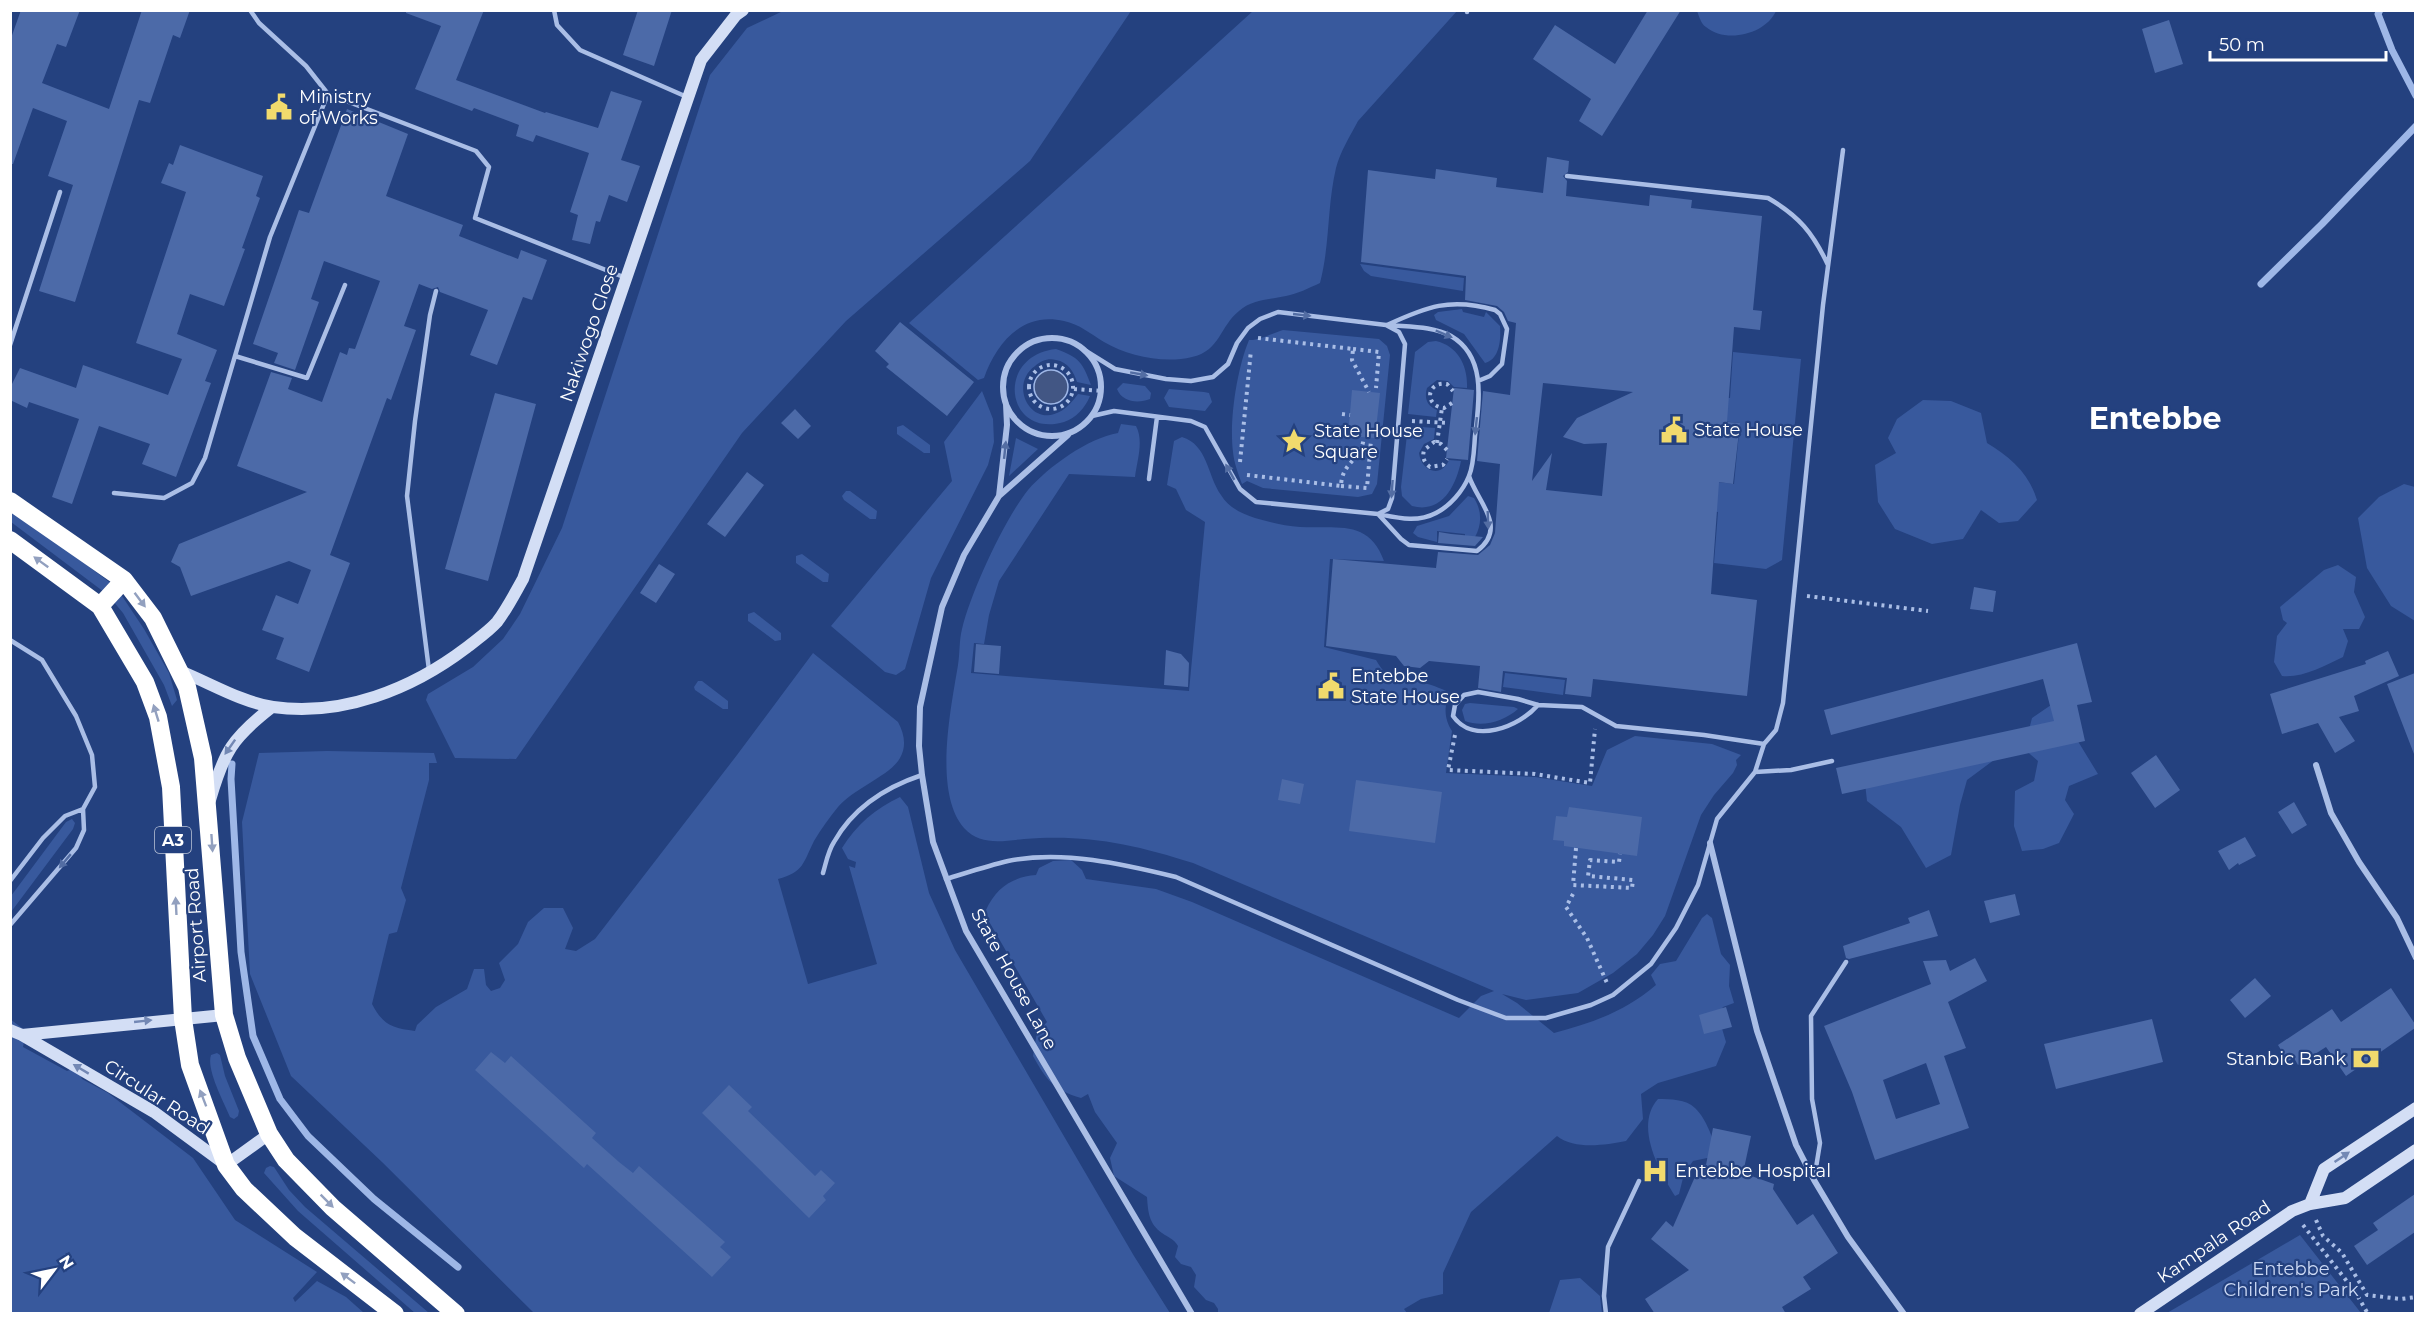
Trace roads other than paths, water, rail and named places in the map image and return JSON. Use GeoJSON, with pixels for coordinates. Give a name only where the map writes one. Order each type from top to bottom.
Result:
{"type":"FeatureCollection","features":[{"type":"Feature","properties":{"kind":"highway","name":"Airport Road"},"geometry":{"type":"LineString","coordinates":[[10,501],[124,580],[153,618],[187,687],[204,758],[224,1015],[237,1058],[268,1134],[286,1160],[333,1208],[456,1314]]}},
{"type":"Feature","properties":{"kind":"highway","name":"Airport Road"},"geometry":{"type":"LineString","coordinates":[[10,540],[100,606],[145,682],[158,717],[171,787],[183,1019],[190,1065],[226,1164],[244,1188],[295,1238],[395,1314]]}},
{"type":"Feature","properties":{"kind":"highway"},"geometry":{"type":"LineString","coordinates":[[100,606],[124,580]]}},
{"type":"Feature","properties":{"kind":"street","name":"Nakiwogo Close"},"geometry":{"type":"LineString","coordinates":[[180,671],[249,700],[272,707],[299,709],[339,705],[371,698],[403,687],[454,657],[497,622],[524,579],[701,60],[738,12]]}},
{"type":"Feature","properties":{"kind":"street"},"geometry":{"type":"LineString","coordinates":[[1063,339],[1076,343],[1086,351],[1097,366],[1102,392],[1100,402],[1092,417],[1081,428],[1068,435],[999,496],[1007,425],[1004,377],[1015,354],[1037,340],[1063,339]]}},
{"type":"Feature","properties":{"kind":"street"},"geometry":{"type":"LineString","coordinates":[[1006,404],[1016,420],[1030,432],[1049,437],[1068,435]]}},
{"type":"Feature","properties":{"kind":"street","name":"State House Lane"},"geometry":{"type":"LineString","coordinates":[[999,496],[964,555],[942,607],[920,707],[919,746],[933,842],[966,931],[1192,1314]]}},
{"type":"Feature","properties":{"kind":"street"},"geometry":{"type":"LineString","coordinates":[[208,805],[219,767],[230,746],[248,726],[272,707]]}},
{"type":"Feature","properties":{"kind":"street"},"geometry":{"type":"LineString","coordinates":[[2316,765],[2331,813],[2359,862],[2397,918],[2415,958]]}},
{"type":"Feature","properties":{"kind":"street"},"geometry":{"type":"LineString","coordinates":[[1710,843],[1757,1031],[1796,1145],[1848,1237],[1904,1314]]}},
{"type":"Feature","properties":{"kind":"street","name":"Circular Road"},"geometry":{"type":"LineString","coordinates":[[16,1033],[224,1015]]}},
{"type":"Feature","properties":{"kind":"street","name":"Circular Road"},"geometry":{"type":"LineString","coordinates":[[16,1033],[154,1112],[226,1164]]}},
{"type":"Feature","properties":{"kind":"street"},"geometry":{"type":"LineString","coordinates":[[2310,1204],[2324,1170],[2415,1108]]}},
{"type":"Feature","properties":{"kind":"street"},"geometry":{"type":"LineString","coordinates":[[226,1164],[268,1134]]}},
{"type":"Feature","properties":{"kind":"street","name":"Kampala Road"},"geometry":{"type":"LineString","coordinates":[[2139,1314],[2292,1211],[2310,1204],[2345,1198],[2415,1150]]}},
{"type":"Feature","properties":{"kind":"lane"},"geometry":{"type":"LineString","coordinates":[[250,10],[259,23],[306,66],[328,94],[476,152],[489,167],[475,218],[627,278]]}},
{"type":"Feature","properties":{"kind":"lane"},"geometry":{"type":"LineString","coordinates":[[554,10],[556,25],[580,50],[687,97]]}},
{"type":"Feature","properties":{"kind":"lane"},"geometry":{"type":"LineString","coordinates":[[114,494],[164,498],[192,483],[205,458],[270,237],[328,94]]}},
{"type":"Feature","properties":{"kind":"lane"},"geometry":{"type":"LineString","coordinates":[[946,879],[1008,861],[1043,858],[1086,860],[1136,867],[1176,877],[1458,1000],[1506,1018],[1546,1018],[1591,1005],[1621,990],[1651,964],[1676,928],[1698,885],[1717,819],[1755,772],[1764,744],[1776,730],[1783,703],[1828,265],[1843,150]]}},
{"type":"Feature","properties":{"kind":"lane"},"geometry":{"type":"LineString","coordinates":[[1567,176],[1768,198],[1789,210],[1805,225],[1817,241],[1828,265]]}},
{"type":"Feature","properties":{"kind":"lane"},"geometry":{"type":"LineString","coordinates":[[10,345],[60,192]]}},
{"type":"Feature","properties":{"kind":"lane"},"geometry":{"type":"LineString","coordinates":[[235,356],[308,378],[345,285]]}},
{"type":"Feature","properties":{"kind":"lane"},"geometry":{"type":"LineString","coordinates":[[429,673],[407,496],[430,315],[436,291]]}},
{"type":"Feature","properties":{"kind":"lane"},"geometry":{"type":"LineString","coordinates":[[1386,325],[1424,308],[1442,304],[1495,310],[1500,314],[1507,329],[1502,364],[1490,375],[1478,381]]}},
{"type":"Feature","properties":{"kind":"lane"},"geometry":{"type":"LineString","coordinates":[[1086,351],[1115,369],[1166,379],[1191,381],[1213,377],[1228,364],[1248,328],[1260,319],[1278,312],[1437,330],[1452,337],[1471,357],[1480,391],[1469,476],[1456,497],[1437,513],[1410,520],[1378,514],[1256,502],[1240,489],[1205,427],[1191,421],[1114,411],[1092,417]]}},
{"type":"Feature","properties":{"kind":"lane"},"geometry":{"type":"LineString","coordinates":[[1378,514],[1388,509],[1392,498],[1405,344],[1399,332],[1386,325]]}},
{"type":"Feature","properties":{"kind":"lane"},"geometry":{"type":"LineString","coordinates":[[1149,479],[1156,417]]}},
{"type":"Feature","properties":{"kind":"lane"},"geometry":{"type":"LineString","coordinates":[[1378,514],[1409,545],[1477,551],[1488,538],[1490,521],[1488,509],[1469,476]]}},
{"type":"Feature","properties":{"kind":"lane"},"geometry":{"type":"LineString","coordinates":[[10,640],[42,660],[76,716],[92,755],[94,787],[83,809],[84,830],[76,848],[10,925]]}},
{"type":"Feature","properties":{"kind":"lane"},"geometry":{"type":"LineString","coordinates":[[1538,705],[1527,717],[1491,730],[1473,731],[1453,716],[1455,705],[1464,695],[1478,692],[1501,695],[1538,705],[1582,707],[1616,726],[1764,744]]}},
{"type":"Feature","properties":{"kind":"lane"},"geometry":{"type":"LineString","coordinates":[[1755,772],[1791,770],[1832,761]]}},
{"type":"Feature","properties":{"kind":"lane"},"geometry":{"type":"LineString","coordinates":[[824,873],[832,843],[851,819],[871,800],[902,782],[922,776]]}},
{"type":"Feature","properties":{"kind":"lane"},"geometry":{"type":"LineString","coordinates":[[10,881],[43,838],[65,816],[83,809]]}},
{"type":"Feature","properties":{"kind":"lane"},"geometry":{"type":"LineString","coordinates":[[1814,1180],[1820,1143],[1812,1100],[1811,1016],[1846,962]]}},
{"type":"Feature","properties":{"kind":"lane"},"geometry":{"type":"LineString","coordinates":[[1606,1314],[1604,1296],[1608,1247],[1639,1181]]}},
{"type":"Feature","properties":{"kind":"waterway"},"geometry":{"type":"LineString","coordinates":[[2380,10],[2378,14],[2392,50],[2416,96]]}},
{"type":"Feature","properties":{"kind":"waterway"},"geometry":{"type":"LineString","coordinates":[[2261,284],[2416,126]]}},
{"type":"Feature","properties":{"kind":"waterway"},"geometry":{"type":"LineString","coordinates":[[232,764],[241,952],[253,1036],[280,1099],[308,1136],[374,1199],[458,1267]]}},
{"type":"Feature","properties":{"kind":"place","name":"Ministry of Works"},"geometry":{"type":"Point","coordinates":[279,107]}},
{"type":"Feature","properties":{"kind":"place","name":"State House"},"geometry":{"type":"Point","coordinates":[1674,430]}},
{"type":"Feature","properties":{"kind":"place","name":"State House Square"},"geometry":{"type":"Point","coordinates":[1294,441]}},
{"type":"Feature","properties":{"kind":"place","name":"Entebbe State House"},"geometry":{"type":"Point","coordinates":[1331,686]}},
{"type":"Feature","properties":{"kind":"place","name":"Stanbic Bank"},"geometry":{"type":"Point","coordinates":[2366,1059]}},
{"type":"Feature","properties":{"kind":"place","name":"Entebbe Hospital"},"geometry":{"type":"Point","coordinates":[1655,1171]}},
{"type":"Feature","properties":{"kind":"district","name":"Entebbe"},"geometry":{"type":"Point","coordinates":[2155,418]}},
{"type":"Feature","properties":{"kind":"park label","name":"Entebbe Children's Park"},"geometry":{"type":"Point","coordinates":[2291,1279]}}]}
